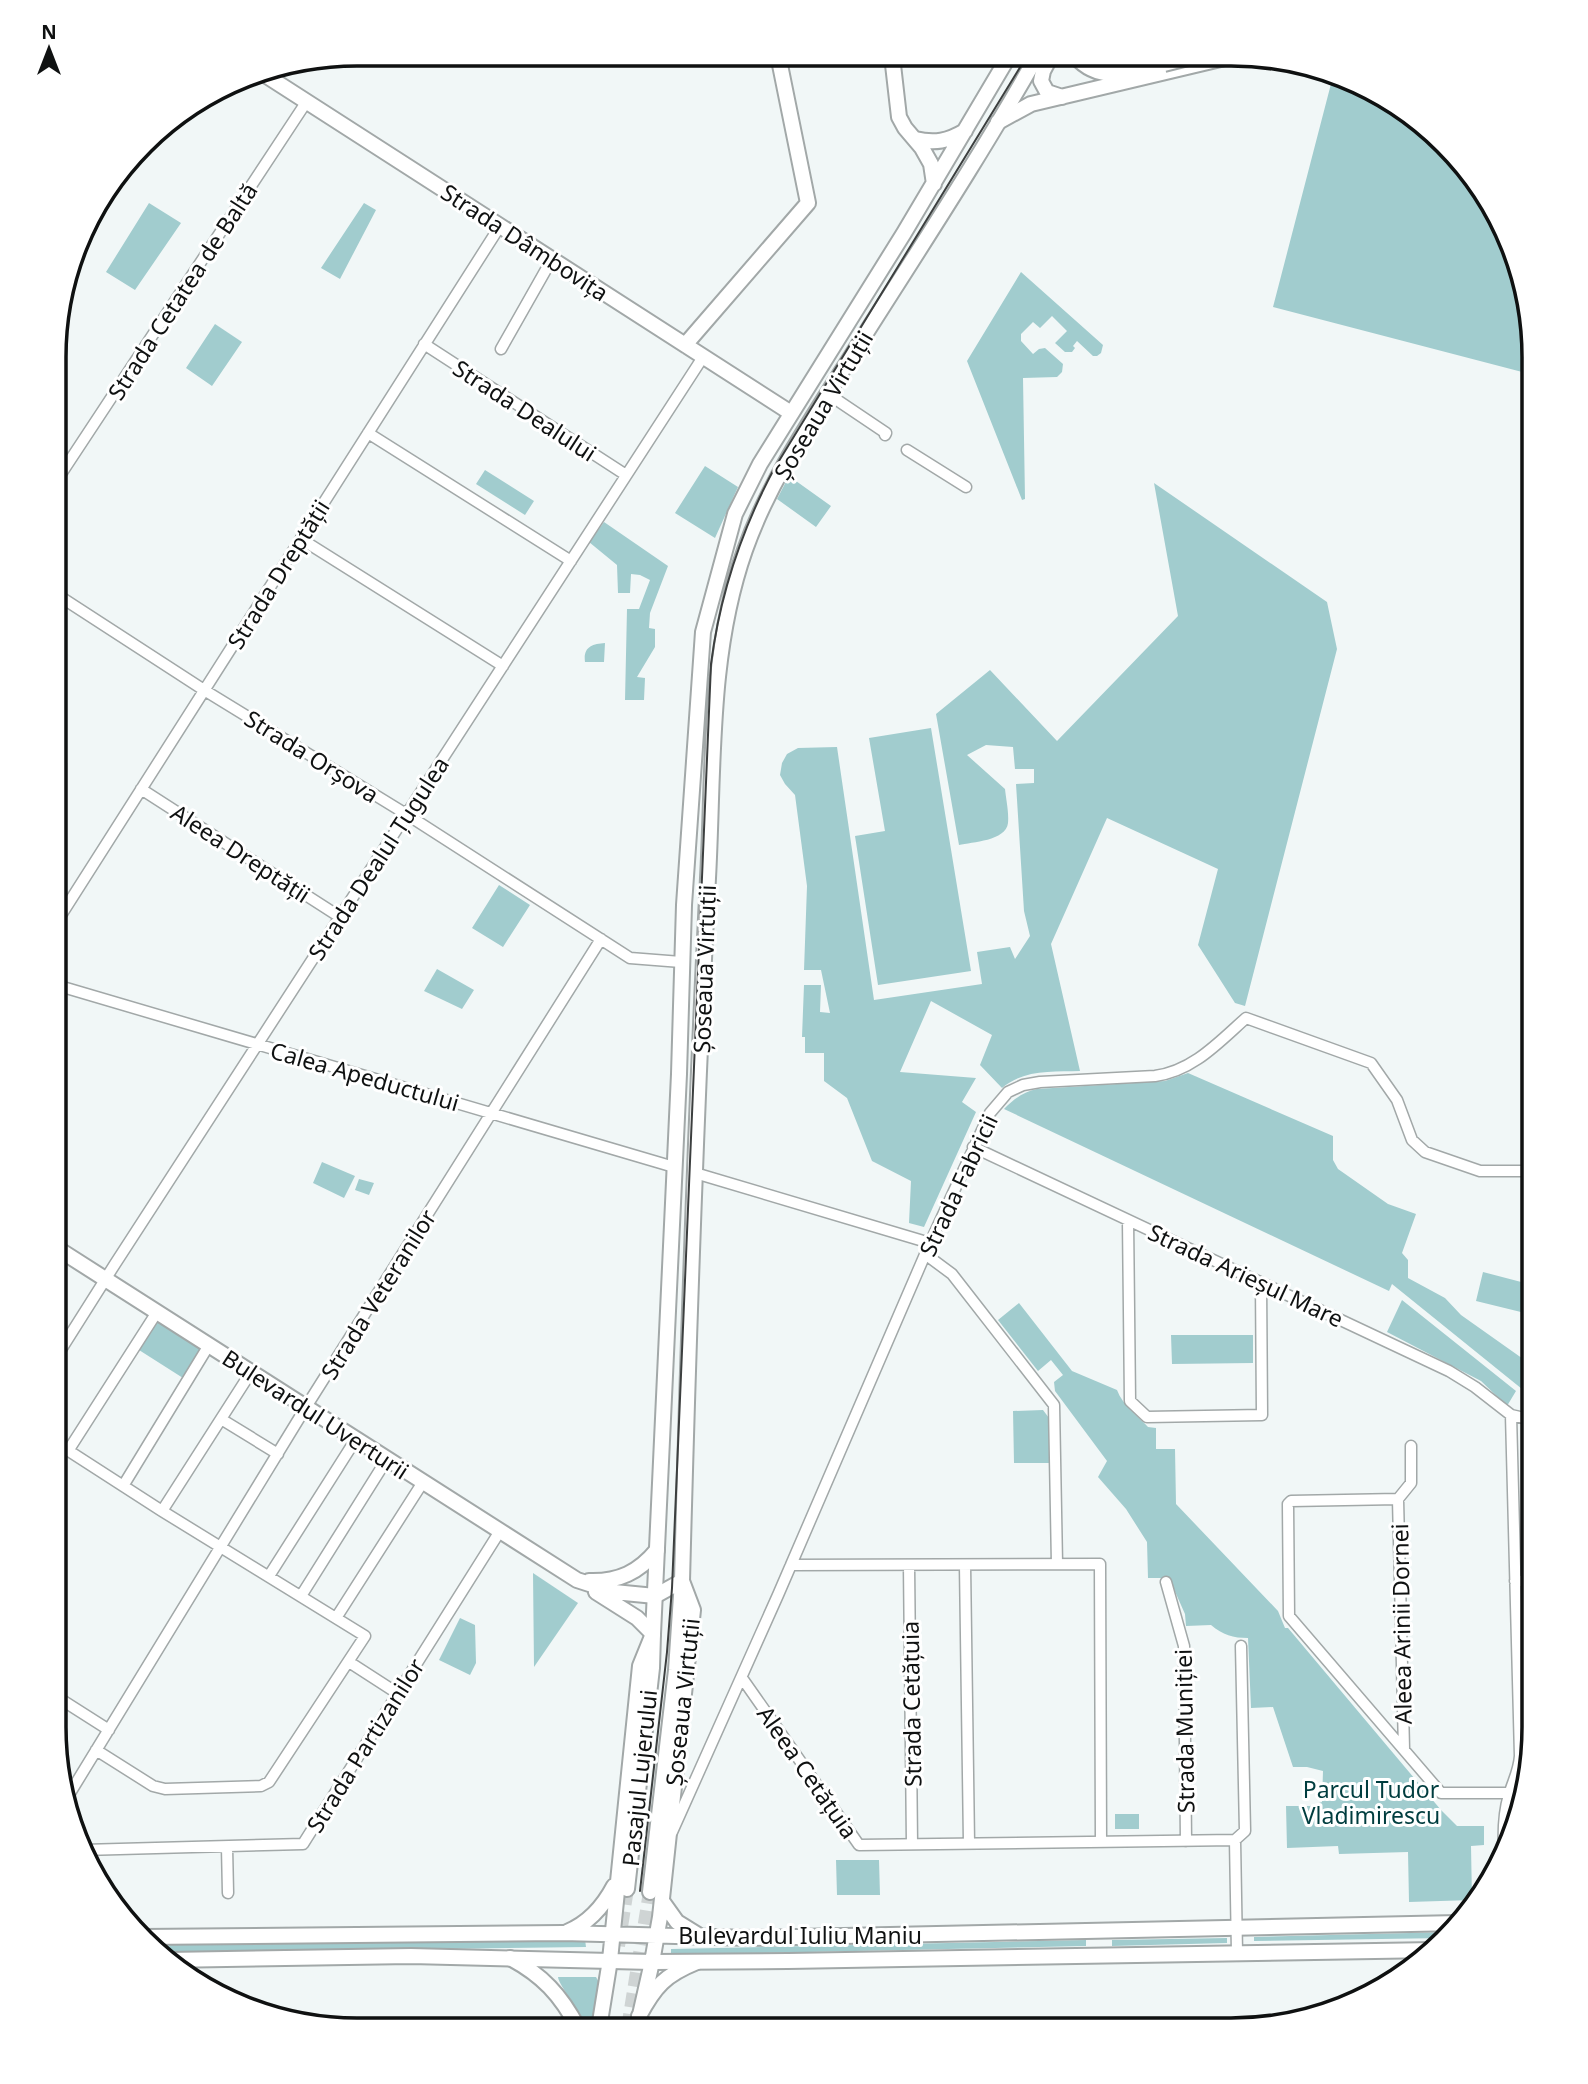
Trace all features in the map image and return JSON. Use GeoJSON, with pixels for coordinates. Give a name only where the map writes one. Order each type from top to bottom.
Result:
{"type":"FeatureCollection","features":[{"type":"Feature","properties":{"kind":"main road"},"geometry":{"type":"LineString","coordinates":[[685,345],[808,203],[781,66]]}},
{"type":"Feature","properties":{"kind":"main road"},"geometry":{"type":"LineString","coordinates":[[893,66],[899,117],[931,164],[934,184]]}},
{"type":"Feature","properties":{"kind":"main road","name":"Șoseaua Virtuții"},"geometry":{"type":"LineString","coordinates":[[601,2018],[622,1884],[640,1666],[653,1634],[681,962],[703,632],[735,514],[760,464],[934,184],[1003,66]]}},
{"type":"Feature","properties":{"kind":"main road","name":"Șoseaua Virtuții"},"geometry":{"type":"LineString","coordinates":[[639,2018],[657,1935],[656,1897],[668,1841],[693,1610],[682,1581],[695,1173],[714,752],[722,638],[735,579],[757,519],[780,473],[1031,66]]}},
{"type":"Feature","properties":{"kind":"main road"},"geometry":{"type":"LineString","coordinates":[[1046,66],[1041,80],[1047,92],[1063,97]]}},
{"type":"Feature","properties":{"kind":"main road"},"geometry":{"type":"LineString","coordinates":[[1087,66],[1109,75],[1131,73],[1157,66]]}},
{"type":"Feature","properties":{"kind":"main road"},"geometry":{"type":"LineString","coordinates":[[998,122],[1025,106],[1171,66]]}},
{"type":"Feature","properties":{"kind":"main road","name":"Strada Dâmbovița"},"geometry":{"type":"LineString","coordinates":[[273,79],[792,413]]}},
{"type":"Feature","properties":{"kind":"main road"},"geometry":{"type":"LineString","coordinates":[[915,139],[943,141],[967,130]]}},
{"type":"Feature","properties":{"kind":"main road","name":"Bulevardul Uverturii"},"geometry":{"type":"LineString","coordinates":[[66,1254],[577,1580],[614,1592],[655,1596]]}},
{"type":"Feature","properties":{"kind":"main road"},"geometry":{"type":"LineString","coordinates":[[577,1580],[609,1580],[626,1576],[640,1568],[657,1549]]}},
{"type":"Feature","properties":{"kind":"main road"},"geometry":{"type":"LineString","coordinates":[[577,1580],[637,1618],[653,1634]]}},
{"type":"Feature","properties":{"kind":"main road"},"geometry":{"type":"LineString","coordinates":[[655,1596],[682,1581]]}},
{"type":"Feature","properties":{"kind":"main road","name":"Pasajul Lujerului"},"geometry":{"type":"LineString","coordinates":[[656,1897],[682,1581]]}},
{"type":"Feature","properties":{"kind":"main road","name":"Pasajul Lujerului"},"geometry":{"type":"LineString","coordinates":[[622,1884],[652,1668],[653,1634]]}},
{"type":"Feature","properties":{"kind":"main road"},"geometry":{"type":"LineString","coordinates":[[563,1933],[589,1920],[622,1884]]}},
{"type":"Feature","properties":{"kind":"main road"},"geometry":{"type":"LineString","coordinates":[[656,1897],[677,1922],[702,1937]]}},
{"type":"Feature","properties":{"kind":"main road","name":"Bulevardul Iuliu Maniu"},"geometry":{"type":"LineString","coordinates":[[157,1937],[563,1933],[702,1937],[1444,1923]]}},
{"type":"Feature","properties":{"kind":"main road","name":"Bulevardul Iuliu Maniu"},"geometry":{"type":"LineString","coordinates":[[184,1960],[411,1956],[698,1962],[1416,1950]]}},
{"type":"Feature","properties":{"kind":"main road"},"geometry":{"type":"LineString","coordinates":[[510,1958],[546,1980],[572,2018]]}},
{"type":"Feature","properties":{"kind":"main road"},"geometry":{"type":"LineString","coordinates":[[640,2018],[656,1988],[667,1976],[698,1962]]}},
{"type":"Feature","properties":{"kind":"street","name":"Strada Cetatea de Baltă"},"geometry":{"type":"LineString","coordinates":[[66,466],[307,101]]}},
{"type":"Feature","properties":{"kind":"street","name":"Strada Dreptății"},"geometry":{"type":"LineString","coordinates":[[66,907],[500,226]]}},
{"type":"Feature","properties":{"kind":"street"},"geometry":{"type":"LineString","coordinates":[[501,349],[552,259]]}},
{"type":"Feature","properties":{"kind":"street","name":"Strada Dealului"},"geometry":{"type":"LineString","coordinates":[[424,344],[626,475]]}},
{"type":"Feature","properties":{"kind":"street","name":"Strada Dealul Țugulea"},"geometry":{"type":"LineString","coordinates":[[66,1341],[703,357]]}},
{"type":"Feature","properties":{"kind":"street"},"geometry":{"type":"LineString","coordinates":[[828,394],[887,433],[885,435]]}},
{"type":"Feature","properties":{"kind":"street"},"geometry":{"type":"LineString","coordinates":[[368,433],[571,561]]}},
{"type":"Feature","properties":{"kind":"street"},"geometry":{"type":"LineString","coordinates":[[907,450],[966,487]]}},
{"type":"Feature","properties":{"kind":"street"},"geometry":{"type":"LineString","coordinates":[[301,539],[503,666]]}},
{"type":"Feature","properties":{"kind":"street","name":"Strada Orșova"},"geometry":{"type":"LineString","coordinates":[[66,600],[634,959],[681,962]]}},
{"type":"Feature","properties":{"kind":"street","name":"Aleea Dreptății"},"geometry":{"type":"LineString","coordinates":[[141,789],[340,917]]}},
{"type":"Feature","properties":{"kind":"street","name":"Strada Veteranilor"},"geometry":{"type":"LineString","coordinates":[[73,1788],[306,1407],[601,939]]}},
{"type":"Feature","properties":{"kind":"street","name":"Calea Apeductului"},"geometry":{"type":"LineString","coordinates":[[66,988],[674,1167]]}},
{"type":"Feature","properties":{"kind":"street","name":"Strada Fabricii"},"geometry":{"type":"LineString","coordinates":[[668,1841],[742,1678],[973,1147],[994,1106],[1015,1088],[1040,1082],[1171,1073],[1203,1055],[1246,1018],[1368,1060],[1397,1101],[1412,1140],[1425,1152],[1480,1171],[1522,1171]]}},
{"type":"Feature","properties":{"kind":"street","name":"Strada Arieșul Mare"},"geometry":{"type":"LineString","coordinates":[[973,1147],[1449,1371],[1511,1415]]}},
{"type":"Feature","properties":{"kind":"street"},"geometry":{"type":"LineString","coordinates":[[695,1173],[930,1243]]}},
{"type":"Feature","properties":{"kind":"street"},"geometry":{"type":"LineString","coordinates":[[1128,1220],[1130,1401],[1147,1417],[1262,1415],[1261,1283]]}},
{"type":"Feature","properties":{"kind":"street"},"geometry":{"type":"LineString","coordinates":[[925,1254],[952,1274],[1054,1405],[1057,1564]]}},
{"type":"Feature","properties":{"kind":"street"},"geometry":{"type":"LineString","coordinates":[[96,1750],[153,1786],[261,1786],[274,1777],[365,1636],[68,1451],[157,1312]]}},
{"type":"Feature","properties":{"kind":"street"},"geometry":{"type":"LineString","coordinates":[[123,1486],[209,1345]]}},
{"type":"Feature","properties":{"kind":"street"},"geometry":{"type":"LineString","coordinates":[[162,1511],[251,1372]]}},
{"type":"Feature","properties":{"kind":"street"},"geometry":{"type":"LineString","coordinates":[[1520,1755],[1511,1415],[1522,1418]]}},
{"type":"Feature","properties":{"kind":"street"},"geometry":{"type":"LineString","coordinates":[[221,1419],[278,1454]]}},
{"type":"Feature","properties":{"kind":"street"},"geometry":{"type":"LineString","coordinates":[[269,1576],[356,1439]]}},
{"type":"Feature","properties":{"kind":"street","name":"Aleea Arinii Dornei"},"geometry":{"type":"LineString","coordinates":[[1404,1749],[1398,1499],[1411,1483],[1411,1446]]}},
{"type":"Feature","properties":{"kind":"street"},"geometry":{"type":"LineString","coordinates":[[301,1596],[387,1459]]}},
{"type":"Feature","properties":{"kind":"street"},"geometry":{"type":"LineString","coordinates":[[336,1618],[424,1482]]}},
{"type":"Feature","properties":{"kind":"street","name":"Aleea Arinii Dornei"},"geometry":{"type":"LineString","coordinates":[[1398,1499],[1292,1501],[1288,1504],[1289,1616],[1441,1793],[1509,1793]]}},
{"type":"Feature","properties":{"kind":"street","name":"Strada Partizanilor"},"geometry":{"type":"LineString","coordinates":[[95,1850],[303,1844],[500,1531]]}},
{"type":"Feature","properties":{"kind":"street"},"geometry":{"type":"LineString","coordinates":[[965,1564],[968,1843]]}},
{"type":"Feature","properties":{"kind":"street"},"geometry":{"type":"LineString","coordinates":[[791,1565],[1100,1564],[1101,1842]]}},
{"type":"Feature","properties":{"kind":"street","name":"Strada Cetățuia"},"geometry":{"type":"LineString","coordinates":[[909,1565],[912,1844]]}},
{"type":"Feature","properties":{"kind":"street"},"geometry":{"type":"LineString","coordinates":[[1515,1581],[1522,1581]]}},
{"type":"Feature","properties":{"kind":"street","name":"Strada Muniției"},"geometry":{"type":"LineString","coordinates":[[1166,1582],[1184,1646],[1186,1841]]}},
{"type":"Feature","properties":{"kind":"street"},"geometry":{"type":"LineString","coordinates":[[1237,1953],[1235,1840],[1245,1832],[1241,1646]]}},
{"type":"Feature","properties":{"kind":"street"},"geometry":{"type":"LineString","coordinates":[[349,1662],[397,1693]]}},
{"type":"Feature","properties":{"kind":"street","name":"Aleea Cetățuia"},"geometry":{"type":"LineString","coordinates":[[742,1678],[859,1845],[1235,1840]]}},
{"type":"Feature","properties":{"kind":"street"},"geometry":{"type":"LineString","coordinates":[[66,1704],[109,1730]]}},
{"type":"Feature","properties":{"kind":"street"},"geometry":{"type":"LineString","coordinates":[[1503,1828],[1509,1793],[1517,1776]]}},
{"type":"Feature","properties":{"kind":"street"},"geometry":{"type":"LineString","coordinates":[[227,1847],[228,1893]]}},
{"type":"Feature","properties":{"kind":"green space"},"geometry":{"type":"Polygon","coordinates":[[[1331,85],[1376,105],[1408,127],[1449,166],[1483,212],[1512,282],[1519,320],[1522,372],[1273,307],[1331,85]]]}},
{"type":"Feature","properties":{"kind":"green space"},"geometry":{"type":"Polygon","coordinates":[[[149,203],[181,223],[135,290],[106,272],[149,203]]]}},
{"type":"Feature","properties":{"kind":"green space"},"geometry":{"type":"Polygon","coordinates":[[[364,203],[376,210],[340,279],[321,268],[364,203]]]}},
{"type":"Feature","properties":{"kind":"green space"},"geometry":{"type":"Polygon","coordinates":[[[1021,272],[1103,345],[1097,356],[1093,356],[1077,341],[1072,352],[1065,352],[1055,343],[1067,331],[1052,316],[1040,328],[1033,322],[1021,334],[1021,341],[1033,354],[1045,348],[1063,364],[1062,372],[1057,377],[1023,378],[1025,499],[1022,500],[967,361],[1021,272]]]}},
{"type":"Feature","properties":{"kind":"green space"},"geometry":{"type":"Polygon","coordinates":[[[215,324],[242,342],[212,386],[186,368],[215,324]]]}},
{"type":"Feature","properties":{"kind":"green space"},"geometry":{"type":"Polygon","coordinates":[[[705,466],[738,487],[715,538],[675,513],[705,466]]]}},
{"type":"Feature","properties":{"kind":"green space"},"geometry":{"type":"Polygon","coordinates":[[[485,470],[534,501],[525,515],[476,484],[485,470]]]}},
{"type":"Feature","properties":{"kind":"green space"},"geometry":{"type":"Polygon","coordinates":[[[789,476],[831,506],[816,527],[777,499],[789,476]]]}},
{"type":"Feature","properties":{"kind":"green space"},"geometry":{"type":"Polygon","coordinates":[[[1154,483],[1327,602],[1337,649],[1245,1006],[1235,1003],[1198,945],[1218,869],[1107,818],[1051,944],[1080,1071],[1029,1075],[1020,1077],[1002,1088],[980,1065],[992,1035],[931,1001],[900,1072],[976,1078],[962,1102],[976,1112],[924,1227],[909,1223],[911,1181],[872,1161],[847,1098],[824,1081],[824,1053],[805,1053],[805,1037],[802,1037],[804,985],[821,985],[820,1012],[830,1013],[821,970],[804,970],[807,886],[795,795],[780,775],[782,763],[787,754],[798,748],[837,747],[874,1000],[982,984],[977,952],[1010,947],[1015,959],[1030,936],[1024,911],[1016,784],[1034,783],[1034,769],[1015,769],[1013,747],[986,745],[967,755],[1005,789],[1008,823],[1006,829],[995,837],[959,845],[936,714],[990,670],[1057,741],[1178,616],[1154,483]]]}},
{"type":"Feature","properties":{"kind":"green space"},"geometry":{"type":"Polygon","coordinates":[[[604,522],[668,566],[650,613],[649,628],[655,629],[655,647],[637,677],[645,678],[644,700],[625,700],[627,609],[639,609],[650,580],[631,574],[630,593],[618,593],[617,565],[589,542],[604,522]]]}},
{"type":"Feature","properties":{"kind":"green space"},"geometry":{"type":"Polygon","coordinates":[[[605,643],[604,662],[585,662],[585,653],[589,647],[605,643]]]}},
{"type":"Feature","properties":{"kind":"green space"},"geometry":{"type":"Polygon","coordinates":[[[931,728],[971,971],[878,985],[855,836],[885,831],[869,738],[931,728]]]}},
{"type":"Feature","properties":{"kind":"green space"},"geometry":{"type":"Polygon","coordinates":[[[499,885],[530,905],[503,947],[472,928],[499,885]]]}},
{"type":"Feature","properties":{"kind":"green space"},"geometry":{"type":"Polygon","coordinates":[[[437,969],[474,990],[462,1009],[424,991],[437,969]]]}},
{"type":"Feature","properties":{"kind":"green space"},"geometry":{"type":"Polygon","coordinates":[[[1188,1073],[1333,1136],[1333,1160],[1338,1169],[1388,1204],[1416,1214],[1402,1253],[1408,1260],[1408,1278],[1445,1298],[1461,1315],[1522,1358],[1522,1389],[1392,1284],[1389,1291],[1004,1109],[1019,1096],[1037,1089],[1165,1081],[1188,1073]]]}},
{"type":"Feature","properties":{"kind":"green space"},"geometry":{"type":"Polygon","coordinates":[[[322,1162],[355,1176],[344,1198],[313,1183],[322,1162]]]}},
{"type":"Feature","properties":{"kind":"green space"},"geometry":{"type":"Polygon","coordinates":[[[359,1179],[374,1183],[369,1195],[355,1190],[359,1179]]]}},
{"type":"Feature","properties":{"kind":"green space"},"geometry":{"type":"Polygon","coordinates":[[[1483,1272],[1522,1282],[1522,1312],[1476,1301],[1483,1272]]]}},
{"type":"Feature","properties":{"kind":"green space"},"geometry":{"type":"Polygon","coordinates":[[[1402,1300],[1516,1391],[1507,1406],[1481,1381],[1387,1332],[1402,1300]]]}},
{"type":"Feature","properties":{"kind":"green space","name":"Parcul Tudor Vladimirescu"},"geometry":{"type":"Polygon","coordinates":[[[1019,1303],[1072,1371],[1117,1390],[1127,1406],[1148,1427],[1156,1428],[1156,1449],[1175,1449],[1176,1504],[1278,1611],[1285,1628],[1288,1628],[1441,1810],[1457,1826],[1484,1826],[1484,1845],[1471,1846],[1472,1888],[1464,1900],[1409,1902],[1408,1852],[1339,1854],[1338,1846],[1287,1848],[1286,1806],[1310,1806],[1322,1802],[1323,1771],[1293,1767],[1273,1707],[1251,1708],[1248,1638],[1228,1635],[1211,1625],[1186,1626],[1185,1614],[1169,1578],[1148,1578],[1147,1542],[1126,1509],[1098,1477],[1107,1461],[1055,1391],[1054,1382],[1063,1375],[1051,1360],[1038,1371],[998,1320],[1019,1303]]]}},
{"type":"Feature","properties":{"kind":"green space"},"geometry":{"type":"Polygon","coordinates":[[[159,1318],[203,1346],[183,1378],[139,1350],[159,1318]]]}},
{"type":"Feature","properties":{"kind":"green space"},"geometry":{"type":"Polygon","coordinates":[[[1171,1335],[1253,1335],[1253,1363],[1172,1364],[1171,1335]]]}},
{"type":"Feature","properties":{"kind":"green space"},"geometry":{"type":"Polygon","coordinates":[[[1043,1410],[1049,1418],[1050,1463],[1014,1463],[1013,1411],[1043,1410]]]}},
{"type":"Feature","properties":{"kind":"green space"},"geometry":{"type":"Polygon","coordinates":[[[533,1573],[578,1603],[534,1667],[533,1573]]]}},
{"type":"Feature","properties":{"kind":"green space"},"geometry":{"type":"Polygon","coordinates":[[[460,1618],[475,1625],[476,1663],[470,1675],[439,1660],[460,1618]]]}},
{"type":"Feature","properties":{"kind":"green space"},"geometry":{"type":"Polygon","coordinates":[[[1115,1814],[1139,1814],[1139,1829],[1115,1829],[1115,1814]]]}},
{"type":"Feature","properties":{"kind":"green space"},"geometry":{"type":"Polygon","coordinates":[[[836,1860],[879,1860],[880,1895],[837,1895],[836,1860]]]}},
{"type":"Feature","properties":{"kind":"green space"},"geometry":{"type":"Polygon","coordinates":[[[1436,1932],[1429,1938],[1254,1941],[1254,1937],[1436,1932]]]}},
{"type":"Feature","properties":{"kind":"green space"},"geometry":{"type":"Polygon","coordinates":[[[1227,1938],[1227,1943],[1112,1946],[1112,1940],[1227,1938]]]}},
{"type":"Feature","properties":{"kind":"green space"},"geometry":{"type":"Polygon","coordinates":[[[585,1939],[586,1947],[175,1953],[166,1945],[585,1939]]]}},
{"type":"Feature","properties":{"kind":"green space"},"geometry":{"type":"Polygon","coordinates":[[[1086,1940],[1086,1946],[671,1955],[671,1949],[1086,1940]]]}},
{"type":"Feature","properties":{"kind":"green space"},"geometry":{"type":"Polygon","coordinates":[[[558,1977],[596,1977],[600,1988],[597,2018],[582,2018],[558,1977]]]}},
{"type":"Feature","properties":{"kind":"tunnel"},"geometry":{"type":"LineString","coordinates":[[618,1946],[627,1889]]}},
{"type":"Feature","properties":{"kind":"tunnel"},"geometry":{"type":"LineString","coordinates":[[630,2018],[650,1892]]}},
{"type":"Feature","properties":{"kind":"tram line"},"geometry":{"type":"LineString","coordinates":[[640,1891],[672,1588],[711,664],[720,613],[742,539],[774,469],[1021,66]]}}]}
